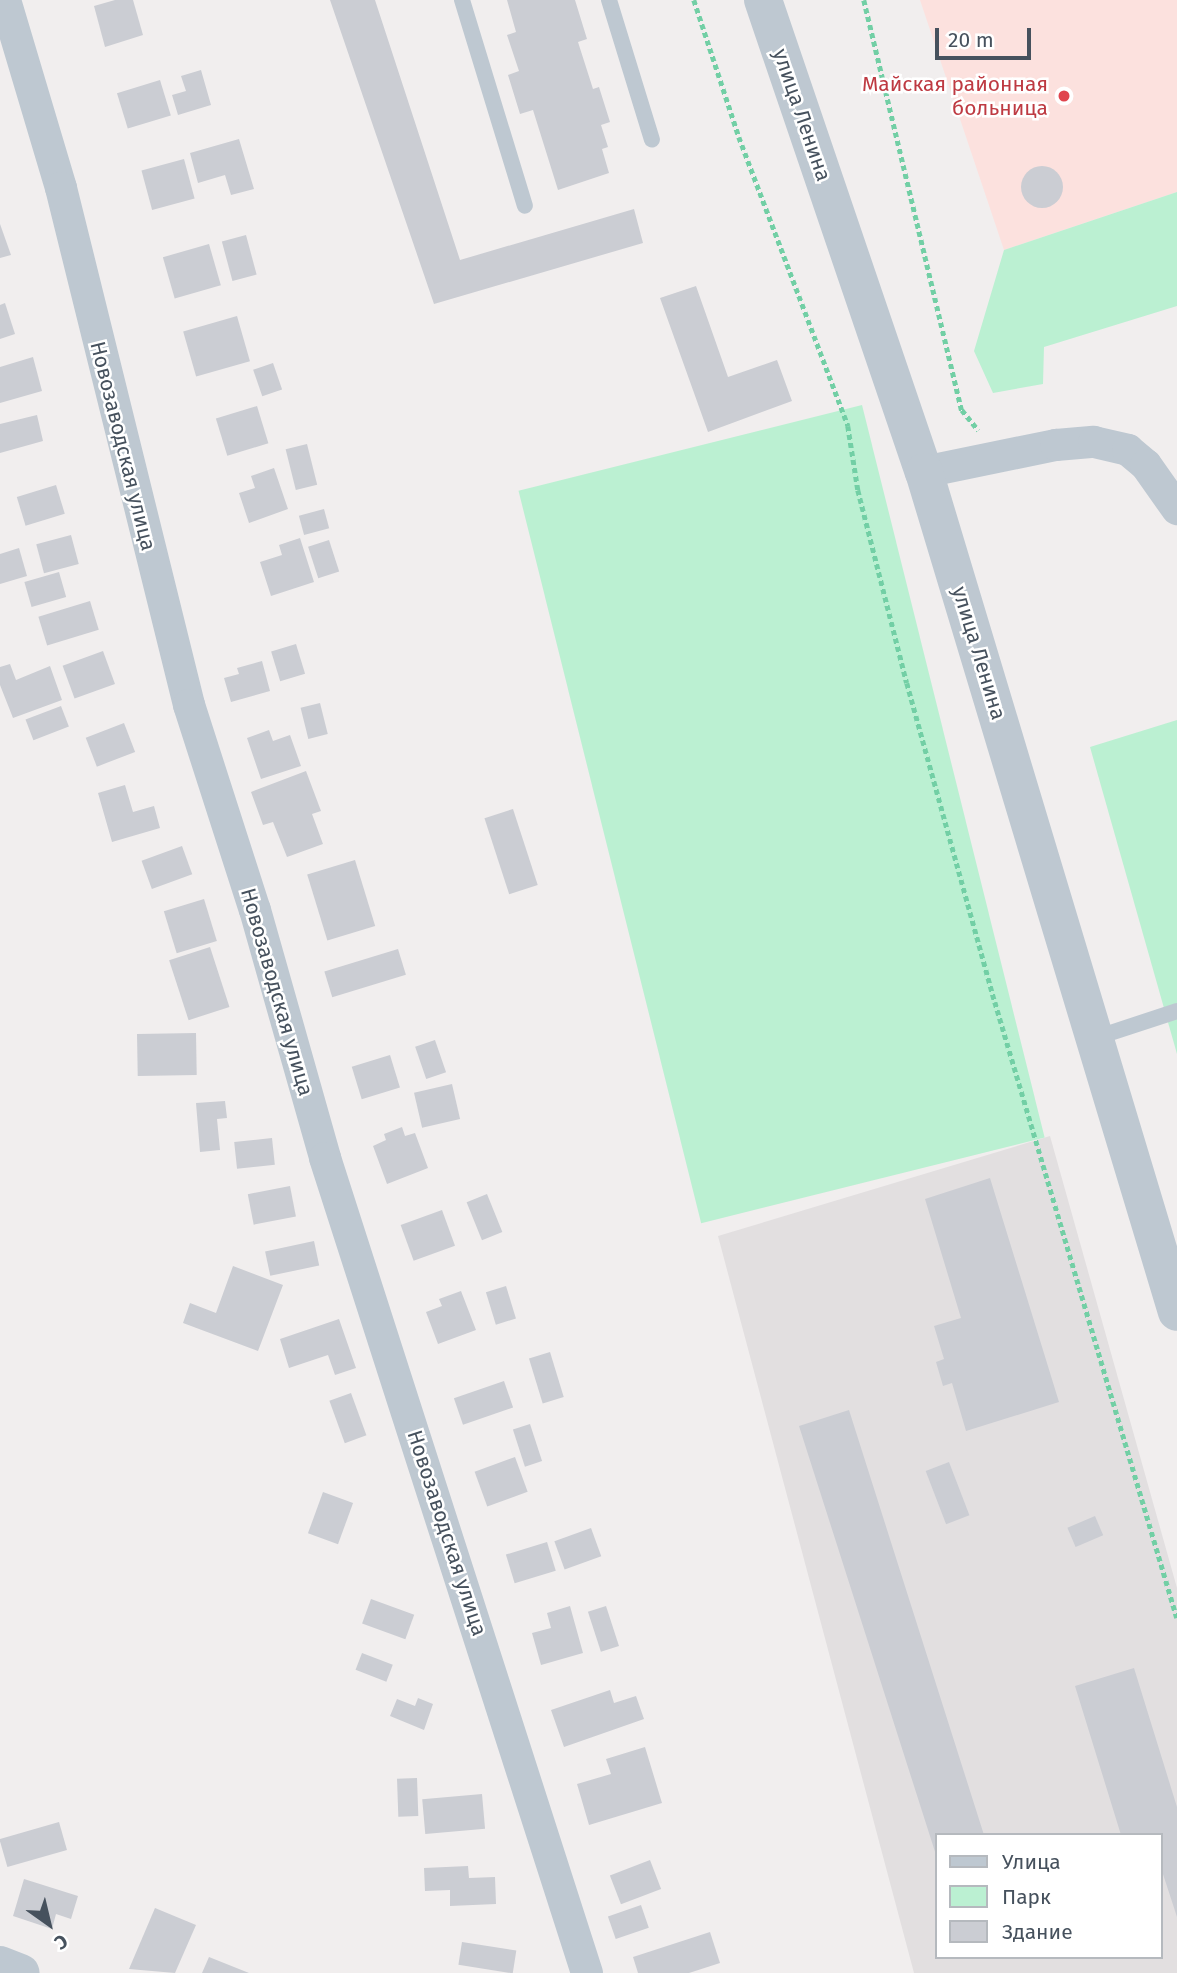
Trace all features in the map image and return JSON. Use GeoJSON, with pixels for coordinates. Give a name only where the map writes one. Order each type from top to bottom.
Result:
{"type":"FeatureCollection","features":[{"type":"Feature","properties":{"kind":"street","name":"Новозаводская улица"},"geometry":{"type":"LineString","coordinates":[[5,0],[61,188],[189,705],[255,910],[325,1158],[587,1973]]}},
{"type":"Feature","properties":{"kind":"street","name":"улица Ленина"},"geometry":{"type":"LineString","coordinates":[[763,0],[924,472],[1177,1312]]}},
{"type":"Feature","properties":{"kind":"street"},"geometry":{"type":"LineString","coordinates":[[924,472],[999,456],[1094,442],[1128,450],[1146,465],[1177,509]]}},
{"type":"Feature","properties":{"kind":"street"},"geometry":{"type":"LineString","coordinates":[[0,1965],[21,1973]]}},
{"type":"Feature","properties":{"kind":"lane"},"geometry":{"type":"LineString","coordinates":[[462,0],[525,206]]}},
{"type":"Feature","properties":{"kind":"lane"},"geometry":{"type":"LineString","coordinates":[[609,0],[652,140]]}},
{"type":"Feature","properties":{"kind":"lane"},"geometry":{"type":"LineString","coordinates":[[1095,1038],[1177,1011]]}},
{"type":"Feature","properties":{"kind":"path"},"geometry":{"type":"LineString","coordinates":[[694,0],[739,137],[848,426],[871,542],[984,962],[1177,1618]]}},
{"type":"Feature","properties":{"kind":"path"},"geometry":{"type":"LineString","coordinates":[[864,0],[962,410],[999,456]]}},
{"type":"Feature","properties":{"kind":"shaded area","name":"Майская районная больница"},"geometry":{"type":"Polygon","coordinates":[[[920,0],[1177,0],[1177,192],[1004,250],[920,0]]]}},
{"type":"Feature","properties":{"kind":"shaded area"},"geometry":{"type":"Polygon","coordinates":[[[1050,1136],[1177,1588],[1177,1973],[914,1973],[718,1236],[1050,1136]]]}},
{"type":"Feature","properties":{"kind":"green space"},"geometry":{"type":"Polygon","coordinates":[[[1177,192],[1177,306],[1044,347],[1043,384],[993,393],[974,351],[1004,250],[1177,192]]]}},
{"type":"Feature","properties":{"kind":"green space"},"geometry":{"type":"Polygon","coordinates":[[[862,405],[1045,1138],[701,1223],[519,491],[862,405]]]}},
{"type":"Feature","properties":{"kind":"green space"},"geometry":{"type":"Polygon","coordinates":[[[1177,720],[1177,1054],[1090,747],[1177,720]]]}},
{"type":"Feature","properties":{"kind":"building"},"geometry":{"type":"Polygon","coordinates":[[[115,0],[133,0],[143,35],[105,47],[94,6],[115,0]]]}},
{"type":"Feature","properties":{"kind":"building"},"geometry":{"type":"Polygon","coordinates":[[[330,0],[375,0],[460,260],[634,209],[643,243],[434,304],[330,0]]]}},
{"type":"Feature","properties":{"kind":"building"},"geometry":{"type":"Polygon","coordinates":[[[507,0],[575,0],[587,39],[578,42],[593,89],[599,87],[610,122],[601,125],[608,147],[602,149],[609,173],[558,190],[533,110],[520,114],[508,75],[519,71],[507,35],[516,32],[507,0]]]}},
{"type":"Feature","properties":{"kind":"building"},"geometry":{"type":"Polygon","coordinates":[[[201,70],[211,105],[178,115],[172,95],[186,91],[181,76],[201,70]]]}},
{"type":"Feature","properties":{"kind":"building"},"geometry":{"type":"Polygon","coordinates":[[[160,80],[171,115],[128,129],[117,93],[160,80]]]}},
{"type":"Feature","properties":{"kind":"building"},"geometry":{"type":"Polygon","coordinates":[[[239,139],[254,189],[231,195],[225,175],[198,183],[190,153],[239,139]]]}},
{"type":"Feature","properties":{"kind":"building"},"geometry":{"type":"Polygon","coordinates":[[[184,159],[195,199],[152,210],[141,170],[184,159]]]}},
{"type":"Feature","properties":{"kind":"building"},"geometry":{"type":"Polygon","coordinates":[[[1042,166],[1057,172],[1063,187],[1057,202],[1042,208],[1027,202],[1021,187],[1027,172],[1042,166]]]}},
{"type":"Feature","properties":{"kind":"building"},"geometry":{"type":"Polygon","coordinates":[[[0,224],[11,255],[0,258],[0,224]]]}},
{"type":"Feature","properties":{"kind":"building"},"geometry":{"type":"Polygon","coordinates":[[[246,235],[257,275],[232,281],[222,241],[246,235]]]}},
{"type":"Feature","properties":{"kind":"building"},"geometry":{"type":"Polygon","coordinates":[[[209,244],[221,285],[175,299],[163,257],[209,244]]]}},
{"type":"Feature","properties":{"kind":"building"},"geometry":{"type":"Polygon","coordinates":[[[696,286],[728,377],[777,360],[792,401],[708,432],[660,298],[696,286]]]}},
{"type":"Feature","properties":{"kind":"building"},"geometry":{"type":"Polygon","coordinates":[[[5,303],[15,334],[0,339],[0,305],[5,303]]]}},
{"type":"Feature","properties":{"kind":"building"},"geometry":{"type":"Polygon","coordinates":[[[237,316],[250,361],[196,377],[183,331],[237,316]]]}},
{"type":"Feature","properties":{"kind":"building"},"geometry":{"type":"Polygon","coordinates":[[[33,357],[42,391],[0,403],[0,367],[33,357]]]}},
{"type":"Feature","properties":{"kind":"building"},"geometry":{"type":"Polygon","coordinates":[[[273,363],[282,389],[262,396],[253,370],[273,363]]]}},
{"type":"Feature","properties":{"kind":"building"},"geometry":{"type":"Polygon","coordinates":[[[257,406],[268,443],[227,456],[216,419],[257,406]]]}},
{"type":"Feature","properties":{"kind":"building"},"geometry":{"type":"Polygon","coordinates":[[[37,415],[43,441],[0,453],[0,424],[37,415]]]}},
{"type":"Feature","properties":{"kind":"building"},"geometry":{"type":"Polygon","coordinates":[[[307,444],[317,485],[296,490],[286,449],[307,444]]]}},
{"type":"Feature","properties":{"kind":"building"},"geometry":{"type":"Polygon","coordinates":[[[274,468],[288,509],[249,523],[239,493],[255,488],[251,476],[274,468]]]}},
{"type":"Feature","properties":{"kind":"building"},"geometry":{"type":"Polygon","coordinates":[[[56,485],[65,514],[26,526],[17,497],[56,485]]]}},
{"type":"Feature","properties":{"kind":"building"},"geometry":{"type":"Polygon","coordinates":[[[324,509],[329,528],[304,535],[299,516],[324,509]]]}},
{"type":"Feature","properties":{"kind":"building"},"geometry":{"type":"Polygon","coordinates":[[[71,535],[79,564],[44,573],[36,544],[71,535]]]}},
{"type":"Feature","properties":{"kind":"building"},"geometry":{"type":"Polygon","coordinates":[[[300,538],[314,582],[271,596],[260,562],[282,555],[279,545],[300,538]]]}},
{"type":"Feature","properties":{"kind":"building"},"geometry":{"type":"Polygon","coordinates":[[[329,540],[339,571],[318,578],[308,547],[329,540]]]}},
{"type":"Feature","properties":{"kind":"building"},"geometry":{"type":"Polygon","coordinates":[[[19,548],[27,576],[0,584],[0,554],[19,548]]]}},
{"type":"Feature","properties":{"kind":"building"},"geometry":{"type":"Polygon","coordinates":[[[59,572],[66,597],[32,607],[24,582],[59,572]]]}},
{"type":"Feature","properties":{"kind":"building"},"geometry":{"type":"Polygon","coordinates":[[[90,601],[99,630],[47,645],[38,617],[90,601]]]}},
{"type":"Feature","properties":{"kind":"building"},"geometry":{"type":"Polygon","coordinates":[[[296,644],[305,674],[280,681],[271,652],[296,644]]]}},
{"type":"Feature","properties":{"kind":"building"},"geometry":{"type":"Polygon","coordinates":[[[103,651],[115,684],[75,699],[63,666],[103,651]]]}},
{"type":"Feature","properties":{"kind":"building"},"geometry":{"type":"Polygon","coordinates":[[[262,661],[270,691],[231,702],[224,678],[239,674],[237,668],[262,661]]]}},
{"type":"Feature","properties":{"kind":"building"},"geometry":{"type":"Polygon","coordinates":[[[10,664],[16,680],[50,666],[62,700],[13,718],[0,685],[0,667],[10,664]]]}},
{"type":"Feature","properties":{"kind":"building"},"geometry":{"type":"Polygon","coordinates":[[[320,703],[328,734],[308,739],[301,708],[320,703]]]}},
{"type":"Feature","properties":{"kind":"building"},"geometry":{"type":"Polygon","coordinates":[[[61,706],[69,727],[33,740],[26,720],[61,706]]]}},
{"type":"Feature","properties":{"kind":"building"},"geometry":{"type":"Polygon","coordinates":[[[124,723],[135,752],[97,767],[86,738],[124,723]]]}},
{"type":"Feature","properties":{"kind":"building"},"geometry":{"type":"Polygon","coordinates":[[[269,730],[273,741],[290,735],[301,766],[261,779],[247,738],[269,730]]]}},
{"type":"Feature","properties":{"kind":"building"},"geometry":{"type":"Polygon","coordinates":[[[306,771],[321,811],[312,814],[323,844],[287,857],[273,822],[263,825],[251,792],[306,771]]]}},
{"type":"Feature","properties":{"kind":"building"},"geometry":{"type":"Polygon","coordinates":[[[125,785],[133,812],[154,806],[160,828],[112,842],[98,793],[125,785]]]}},
{"type":"Feature","properties":{"kind":"building"},"geometry":{"type":"Polygon","coordinates":[[[513,809],[538,885],[509,894],[484,818],[513,809]]]}},
{"type":"Feature","properties":{"kind":"building"},"geometry":{"type":"Polygon","coordinates":[[[182,846],[192,874],[152,889],[142,861],[182,846]]]}},
{"type":"Feature","properties":{"kind":"building"},"geometry":{"type":"Polygon","coordinates":[[[355,860],[375,926],[327,941],[307,875],[355,860]]]}},
{"type":"Feature","properties":{"kind":"building"},"geometry":{"type":"Polygon","coordinates":[[[204,899],[217,941],[177,953],[164,911],[204,899]]]}},
{"type":"Feature","properties":{"kind":"building"},"geometry":{"type":"Polygon","coordinates":[[[210,947],[229,1007],[189,1020],[169,960],[210,947]]]}},
{"type":"Feature","properties":{"kind":"building"},"geometry":{"type":"Polygon","coordinates":[[[398,949],[406,975],[332,997],[324,972],[398,949]]]}},
{"type":"Feature","properties":{"kind":"building"},"geometry":{"type":"Polygon","coordinates":[[[196,1033],[197,1075],[138,1076],[137,1034],[196,1033]]]}},
{"type":"Feature","properties":{"kind":"building"},"geometry":{"type":"Polygon","coordinates":[[[435,1040],[446,1072],[426,1079],[415,1047],[435,1040]]]}},
{"type":"Feature","properties":{"kind":"building"},"geometry":{"type":"Polygon","coordinates":[[[390,1055],[400,1088],[362,1099],[352,1067],[390,1055]]]}},
{"type":"Feature","properties":{"kind":"building"},"geometry":{"type":"Polygon","coordinates":[[[452,1084],[460,1119],[422,1128],[414,1093],[452,1084]]]}},
{"type":"Feature","properties":{"kind":"building"},"geometry":{"type":"Polygon","coordinates":[[[225,1101],[227,1118],[217,1119],[220,1150],[200,1152],[196,1103],[225,1101]]]}},
{"type":"Feature","properties":{"kind":"building"},"geometry":{"type":"Polygon","coordinates":[[[402,1127],[405,1136],[415,1133],[428,1168],[387,1184],[373,1146],[386,1140],[384,1134],[402,1127]]]}},
{"type":"Feature","properties":{"kind":"building"},"geometry":{"type":"Polygon","coordinates":[[[272,1138],[275,1165],[237,1169],[234,1142],[272,1138]]]}},
{"type":"Feature","properties":{"kind":"building"},"geometry":{"type":"Polygon","coordinates":[[[990,1178],[1059,1402],[966,1431],[952,1383],[943,1386],[936,1362],[944,1359],[934,1326],[961,1318],[925,1199],[990,1178]]]}},
{"type":"Feature","properties":{"kind":"building"},"geometry":{"type":"Polygon","coordinates":[[[290,1186],[296,1216],[254,1225],[248,1194],[290,1186]]]}},
{"type":"Feature","properties":{"kind":"building"},"geometry":{"type":"Polygon","coordinates":[[[487,1194],[502,1232],[482,1240],[467,1202],[487,1194]]]}},
{"type":"Feature","properties":{"kind":"building"},"geometry":{"type":"Polygon","coordinates":[[[442,1210],[455,1246],[414,1261],[401,1225],[442,1210]]]}},
{"type":"Feature","properties":{"kind":"building"},"geometry":{"type":"Polygon","coordinates":[[[314,1241],[319,1265],[270,1276],[265,1251],[314,1241]]]}},
{"type":"Feature","properties":{"kind":"building"},"geometry":{"type":"Polygon","coordinates":[[[233,1266],[283,1285],[258,1351],[183,1323],[190,1303],[216,1313],[233,1266]]]}},
{"type":"Feature","properties":{"kind":"building"},"geometry":{"type":"Polygon","coordinates":[[[506,1286],[516,1319],[496,1325],[486,1292],[506,1286]]]}},
{"type":"Feature","properties":{"kind":"building"},"geometry":{"type":"Polygon","coordinates":[[[461,1291],[476,1330],[438,1344],[426,1312],[442,1306],[439,1299],[461,1291]]]}},
{"type":"Feature","properties":{"kind":"building"},"geometry":{"type":"Polygon","coordinates":[[[339,1319],[356,1368],[335,1375],[328,1355],[289,1368],[280,1339],[339,1319]]]}},
{"type":"Feature","properties":{"kind":"building"},"geometry":{"type":"Polygon","coordinates":[[[550,1352],[564,1397],[543,1403],[529,1358],[550,1352]]]}},
{"type":"Feature","properties":{"kind":"building"},"geometry":{"type":"Polygon","coordinates":[[[504,1381],[513,1407],[463,1425],[454,1398],[504,1381]]]}},
{"type":"Feature","properties":{"kind":"building"},"geometry":{"type":"Polygon","coordinates":[[[351,1393],[366,1435],[345,1443],[329,1401],[351,1393]]]}},
{"type":"Feature","properties":{"kind":"building"},"geometry":{"type":"Polygon","coordinates":[[[849,1410],[983,1833],[936,1833],[936,1855],[799,1426],[849,1410]]]}},
{"type":"Feature","properties":{"kind":"building"},"geometry":{"type":"Polygon","coordinates":[[[530,1424],[542,1461],[525,1467],[513,1430],[530,1424]]]}},
{"type":"Feature","properties":{"kind":"building"},"geometry":{"type":"Polygon","coordinates":[[[515,1457],[528,1492],[487,1506],[475,1472],[515,1457]]]}},
{"type":"Feature","properties":{"kind":"building"},"geometry":{"type":"Polygon","coordinates":[[[949,1462],[969,1515],[946,1524],[926,1471],[949,1462]]]}},
{"type":"Feature","properties":{"kind":"building"},"geometry":{"type":"Polygon","coordinates":[[[323,1492],[353,1503],[338,1544],[308,1533],[323,1492]]]}},
{"type":"Feature","properties":{"kind":"building"},"geometry":{"type":"Polygon","coordinates":[[[1095,1516],[1103,1535],[1076,1547],[1067,1528],[1095,1516]]]}},
{"type":"Feature","properties":{"kind":"building"},"geometry":{"type":"Polygon","coordinates":[[[591,1528],[601,1556],[565,1570],[554,1541],[591,1528]]]}},
{"type":"Feature","properties":{"kind":"building"},"geometry":{"type":"Polygon","coordinates":[[[547,1542],[556,1571],[515,1583],[506,1555],[547,1542]]]}},
{"type":"Feature","properties":{"kind":"building"},"geometry":{"type":"Polygon","coordinates":[[[371,1599],[414,1615],[405,1639],[362,1623],[371,1599]]]}},
{"type":"Feature","properties":{"kind":"building"},"geometry":{"type":"Polygon","coordinates":[[[570,1606],[583,1653],[541,1665],[532,1633],[551,1628],[547,1613],[570,1606]]]}},
{"type":"Feature","properties":{"kind":"building"},"geometry":{"type":"Polygon","coordinates":[[[606,1606],[619,1646],[601,1652],[588,1612],[606,1606]]]}},
{"type":"Feature","properties":{"kind":"building"},"geometry":{"type":"Polygon","coordinates":[[[362,1653],[393,1665],[386,1682],[356,1670],[362,1653]]]}},
{"type":"Feature","properties":{"kind":"building"},"geometry":{"type":"Polygon","coordinates":[[[1134,1668],[1177,1807],[1177,1917],[1163,1874],[1163,1833],[1120,1833],[1075,1686],[1134,1668]]]}},
{"type":"Feature","properties":{"kind":"building"},"geometry":{"type":"Polygon","coordinates":[[[610,1690],[614,1703],[636,1696],[644,1719],[564,1747],[551,1710],[610,1690]]]}},
{"type":"Feature","properties":{"kind":"building"},"geometry":{"type":"Polygon","coordinates":[[[418,1698],[433,1704],[424,1730],[390,1716],[397,1699],[415,1706],[418,1698]]]}},
{"type":"Feature","properties":{"kind":"building"},"geometry":{"type":"Polygon","coordinates":[[[645,1747],[662,1803],[589,1825],[577,1784],[611,1774],[606,1759],[645,1747]]]}},
{"type":"Feature","properties":{"kind":"building"},"geometry":{"type":"Polygon","coordinates":[[[417,1778],[418,1816],[398,1817],[397,1779],[417,1778]]]}},
{"type":"Feature","properties":{"kind":"building"},"geometry":{"type":"Polygon","coordinates":[[[482,1794],[485,1829],[425,1834],[422,1799],[482,1794]]]}},
{"type":"Feature","properties":{"kind":"building"},"geometry":{"type":"Polygon","coordinates":[[[59,1822],[67,1850],[7,1867],[0,1839],[59,1822]]]}},
{"type":"Feature","properties":{"kind":"building"},"geometry":{"type":"Polygon","coordinates":[[[650,1860],[661,1889],[621,1904],[610,1875],[650,1860]]]}},
{"type":"Feature","properties":{"kind":"building"},"geometry":{"type":"Polygon","coordinates":[[[468,1866],[469,1878],[495,1877],[496,1904],[450,1906],[450,1890],[425,1891],[424,1868],[468,1866]]]}},
{"type":"Feature","properties":{"kind":"building"},"geometry":{"type":"Polygon","coordinates":[[[24,1879],[78,1896],[71,1919],[56,1914],[52,1929],[13,1916],[24,1879]]]}},
{"type":"Feature","properties":{"kind":"building"},"geometry":{"type":"Polygon","coordinates":[[[641,1905],[649,1928],[616,1939],[608,1916],[641,1905]]]}},
{"type":"Feature","properties":{"kind":"building"},"geometry":{"type":"Polygon","coordinates":[[[155,1908],[196,1925],[175,1973],[129,1969],[155,1908]]]}},
{"type":"Feature","properties":{"kind":"building"},"geometry":{"type":"Polygon","coordinates":[[[710,1932],[720,1963],[689,1973],[638,1973],[633,1957],[710,1932]]]}},
{"type":"Feature","properties":{"kind":"building"},"geometry":{"type":"Polygon","coordinates":[[[462,1942],[516,1951],[513,1973],[458,1965],[462,1942]]]}},
{"type":"Feature","properties":{"kind":"building"},"geometry":{"type":"Polygon","coordinates":[[[209,1957],[249,1973],[202,1973],[209,1957]]]}},
{"type":"Feature","properties":{"kind":"place","name":"Майская районная больница"},"geometry":{"type":"Point","coordinates":[1064,96]}}]}
